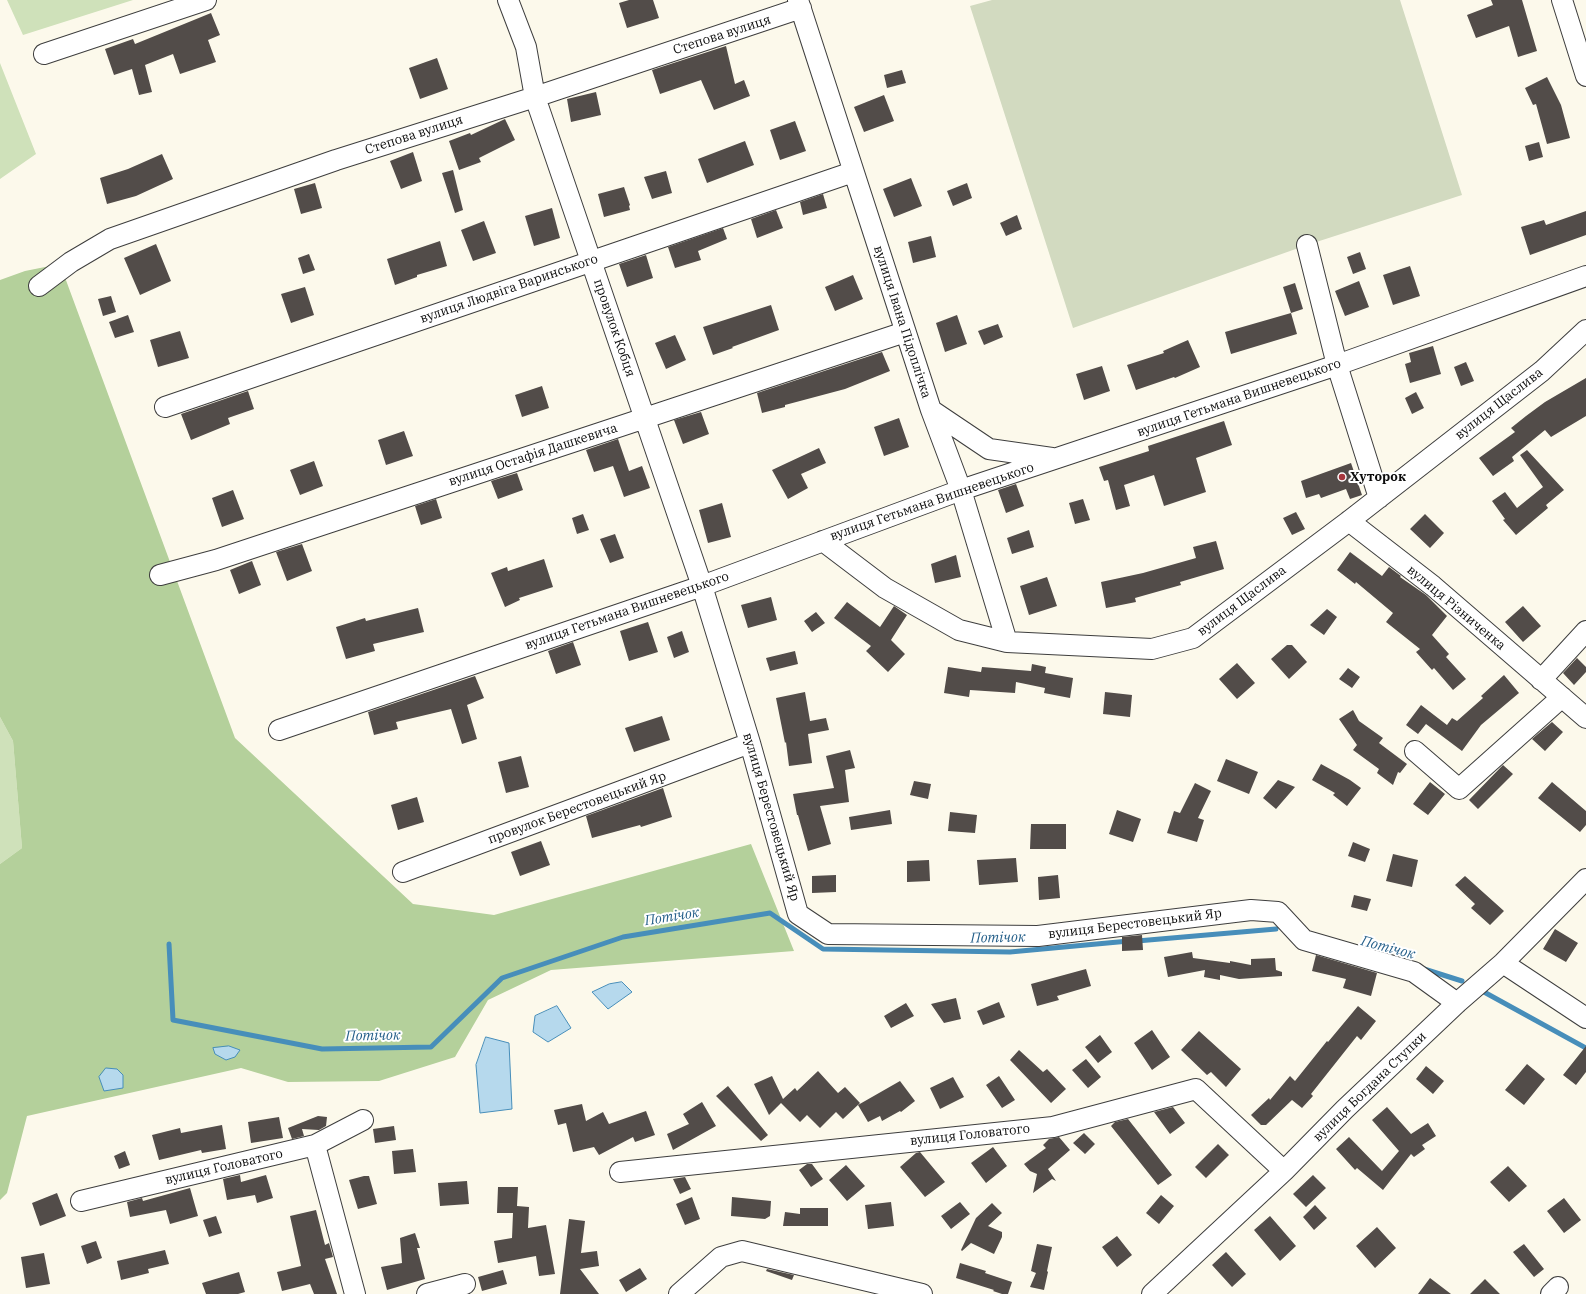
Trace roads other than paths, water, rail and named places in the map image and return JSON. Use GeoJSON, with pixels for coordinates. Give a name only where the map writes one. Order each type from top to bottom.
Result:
{"type":"FeatureCollection","features":[{"type":"Feature","properties":{"kind":"street"},"geometry":{"type":"LineString","coordinates":[[44,54],[206,0]]}},
{"type":"Feature","properties":{"kind":"street","name":"провулок Кобця"},"geometry":{"type":"LineString","coordinates":[[508,0],[526,47],[535,97],[702,586]]}},
{"type":"Feature","properties":{"kind":"street"},"geometry":{"type":"LineString","coordinates":[[1562,0],[1586,76]]}},
{"type":"Feature","properties":{"kind":"street","name":"Степова вулиця"},"geometry":{"type":"LineString","coordinates":[[39,286],[71,262],[110,239],[336,160],[535,97],[799,4]]}},
{"type":"Feature","properties":{"kind":"street","name":"вулиця Івана Підоплічка"},"geometry":{"type":"LineString","coordinates":[[799,4],[930,410],[961,490],[1007,642]]}},
{"type":"Feature","properties":{"kind":"street","name":"вулиця Людвіга Варинського"},"geometry":{"type":"LineString","coordinates":[[165,407],[854,172]]}},
{"type":"Feature","properties":{"kind":"street"},"geometry":{"type":"LineString","coordinates":[[1307,245],[1337,365],[1379,498]]}},
{"type":"Feature","properties":{"kind":"street","name":"вулиця Гетьмана Вишневецького"},"geometry":{"type":"LineString","coordinates":[[279,730],[702,586],[961,490],[1337,365],[1586,276]]}},
{"type":"Feature","properties":{"kind":"street","name":"вулиця Щаслива"},"geometry":{"type":"LineString","coordinates":[[823,541],[885,588],[959,630],[1007,642],[1152,650],[1192,638],[1349,521],[1542,371],[1586,330]]}},
{"type":"Feature","properties":{"kind":"street","name":"вулиця Остафія Дашкевича"},"geometry":{"type":"LineString","coordinates":[[160,575],[216,560],[905,332]]}},
{"type":"Feature","properties":{"kind":"street"},"geometry":{"type":"LineString","coordinates":[[930,410],[988,449],[1058,459]]}},
{"type":"Feature","properties":{"kind":"street","name":"вулиця Різниченка"},"geometry":{"type":"LineString","coordinates":[[1349,521],[1433,586],[1586,718]]}},
{"type":"Feature","properties":{"kind":"street","name":"вулиця Берестовецький Яр"},"geometry":{"type":"LineString","coordinates":[[702,586],[750,743],[798,914],[828,934],[1038,936],[1251,910],[1278,912],[1304,940],[1414,972],[1457,1003]]}},
{"type":"Feature","properties":{"kind":"street"},"geometry":{"type":"LineString","coordinates":[[1541,680],[1586,631]]}},
{"type":"Feature","properties":{"kind":"street"},"geometry":{"type":"LineString","coordinates":[[1415,750],[1459,789],[1562,697]]}},
{"type":"Feature","properties":{"kind":"street","name":"провулок Берестовецький Яр"},"geometry":{"type":"LineString","coordinates":[[403,872],[750,743]]}},
{"type":"Feature","properties":{"kind":"street","name":"вулиця Богдана Ступки"},"geometry":{"type":"LineString","coordinates":[[1152,1294],[1284,1171],[1345,1109],[1457,1003],[1503,963],[1586,879]]}},
{"type":"Feature","properties":{"kind":"street"},"geometry":{"type":"LineString","coordinates":[[1503,963],[1586,1018]]}},
{"type":"Feature","properties":{"kind":"street","name":"вулиця Головатого"},"geometry":{"type":"LineString","coordinates":[[620,1172],[1052,1127],[1196,1089],[1284,1171]]}},
{"type":"Feature","properties":{"kind":"street","name":"вулиця Головатого"},"geometry":{"type":"LineString","coordinates":[[81,1201],[315,1145],[363,1120]]}},
{"type":"Feature","properties":{"kind":"street"},"geometry":{"type":"LineString","coordinates":[[315,1145],[355,1294]]}},
{"type":"Feature","properties":{"kind":"street"},"geometry":{"type":"LineString","coordinates":[[679,1294],[720,1257],[742,1251],[911,1293]]}},
{"type":"Feature","properties":{"kind":"street"},"geometry":{"type":"LineString","coordinates":[[427,1294],[464,1284]]}},
{"type":"Feature","properties":{"kind":"water"},"geometry":{"type":"Polygon","coordinates":[[[622,982],[632,992],[608,1009],[592,992],[609,984],[622,982]]]}},
{"type":"Feature","properties":{"kind":"water"},"geometry":{"type":"Polygon","coordinates":[[[557,1006],[571,1028],[548,1042],[533,1032],[535,1016],[557,1006]]]}},
{"type":"Feature","properties":{"kind":"water"},"geometry":{"type":"Polygon","coordinates":[[[486,1037],[509,1043],[512,1109],[480,1113],[476,1065],[486,1037]]]}},
{"type":"Feature","properties":{"kind":"water"},"geometry":{"type":"Polygon","coordinates":[[[229,1046],[240,1050],[235,1057],[226,1060],[215,1054],[213,1048],[229,1046]]]}},
{"type":"Feature","properties":{"kind":"water"},"geometry":{"type":"Polygon","coordinates":[[[106,1068],[117,1069],[123,1075],[123,1088],[104,1091],[99,1077],[106,1068]]]}},
{"type":"Feature","properties":{"kind":"waterway","name":"Потічок"},"geometry":{"type":"LineString","coordinates":[[169,944],[173,1020],[322,1049],[431,1047],[502,978],[623,937],[770,913],[823,949],[1010,952],[1129,941]]}},
{"type":"Feature","properties":{"kind":"waterway","name":"Потічок"},"geometry":{"type":"LineString","coordinates":[[1137,941],[1276,929]]}},
{"type":"Feature","properties":{"kind":"waterway","name":"Потічок"},"geometry":{"type":"LineString","coordinates":[[1424,969],[1462,981]]}},
{"type":"Feature","properties":{"kind":"waterway","name":"Потічок"},"geometry":{"type":"LineString","coordinates":[[1484,992],[1586,1048]]}},
{"type":"Feature","properties":{"kind":"place","name":"Хуторок"},"geometry":{"type":"Point","coordinates":[1342,477]}}]}
